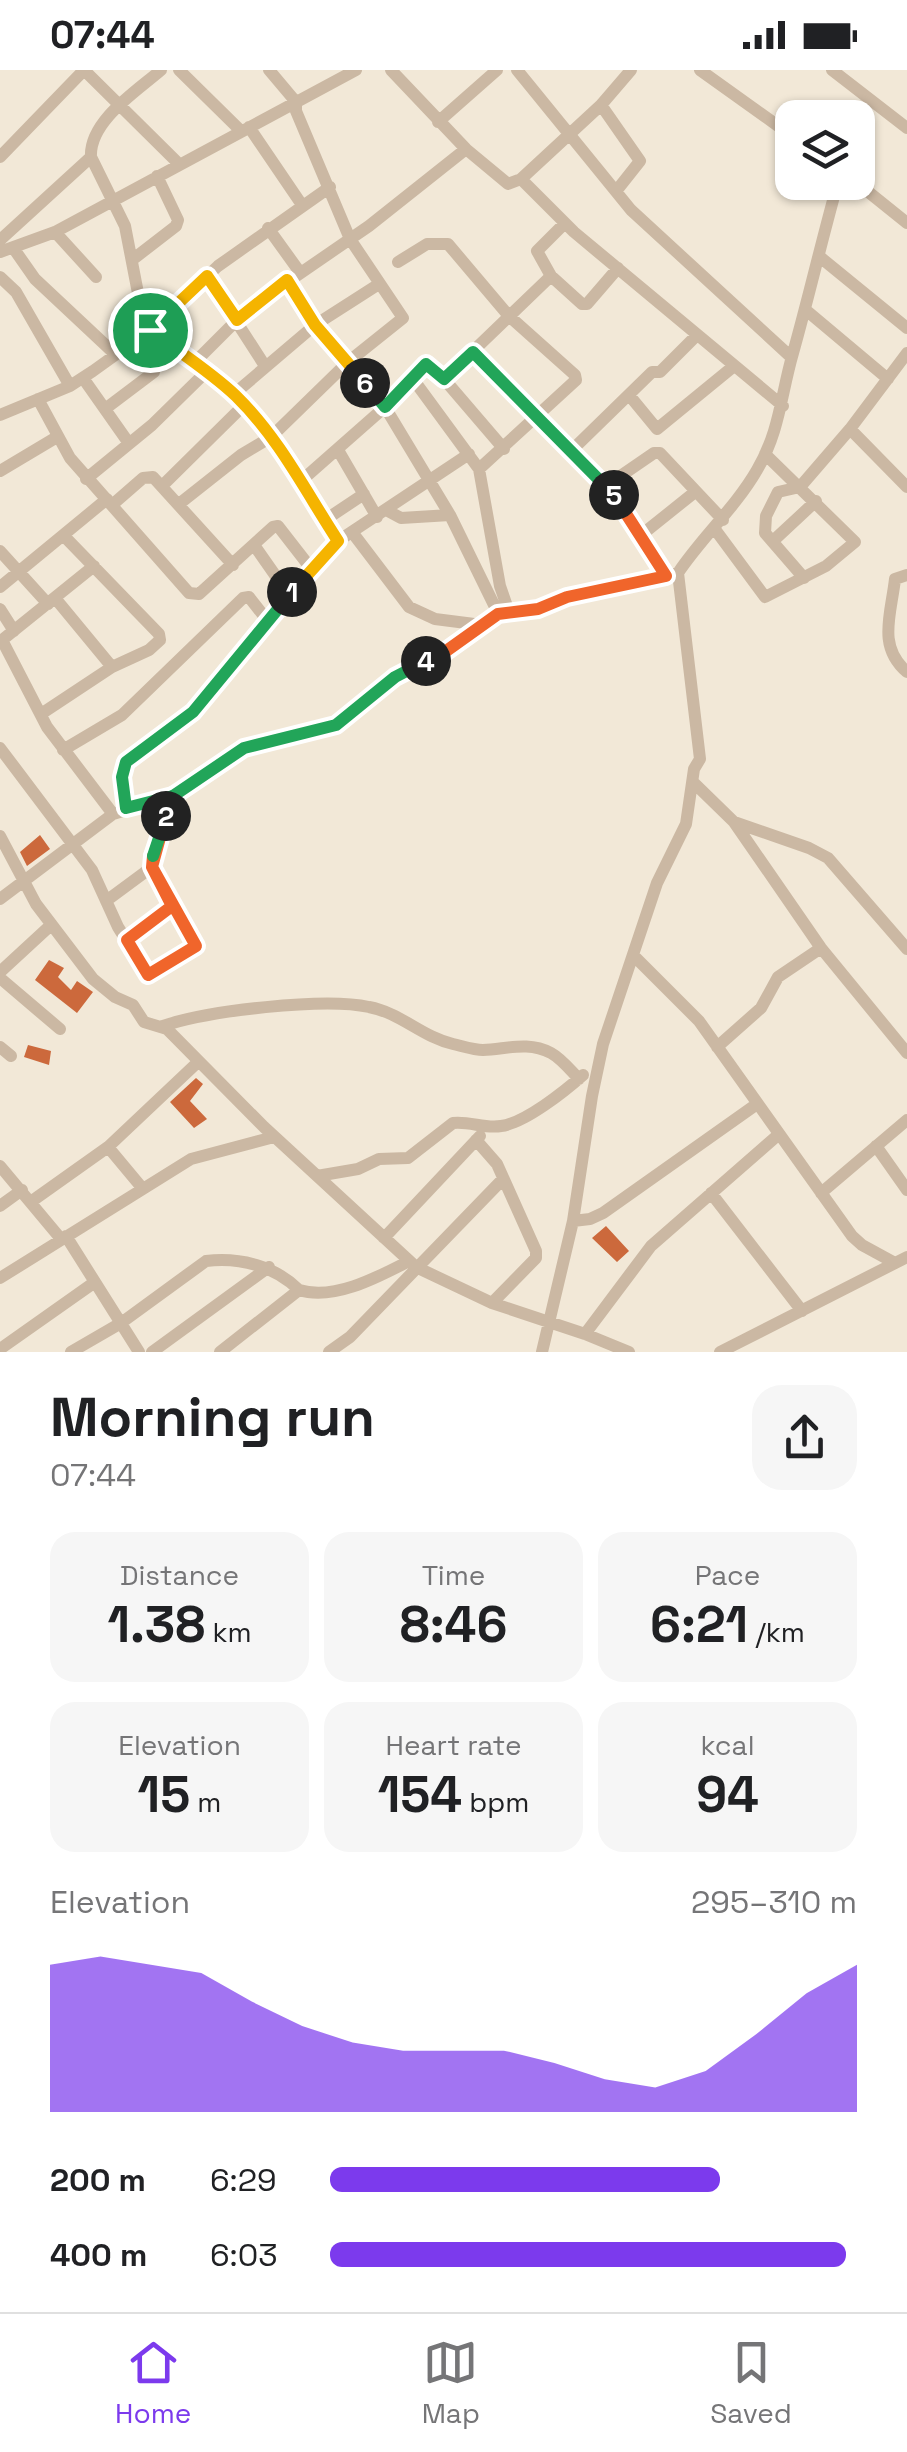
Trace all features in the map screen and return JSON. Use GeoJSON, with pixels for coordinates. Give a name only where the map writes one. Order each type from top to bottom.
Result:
{"type":"FeatureCollection","features":[{"type":"Feature","properties":{"kind":"street"},"geometry":{"type":"LineString","coordinates":[[0,158],[84,70],[179,164]]}},
{"type":"Feature","properties":{"kind":"street"},"geometry":{"type":"LineString","coordinates":[[179,70],[245,129],[302,205]]}},
{"type":"Feature","properties":{"kind":"street"},"geometry":{"type":"LineString","coordinates":[[180,504],[241,455],[271,437],[348,362],[402,318],[350,239],[296,102],[269,70]]}},
{"type":"Feature","properties":{"kind":"street"},"geometry":{"type":"LineString","coordinates":[[115,354],[7,251],[55,232],[356,70]]}},
{"type":"Feature","properties":{"kind":"street"},"geometry":{"type":"LineString","coordinates":[[391,70],[466,149],[505,182],[513,184],[601,105],[631,70]]}},
{"type":"Feature","properties":{"kind":"street"},"geometry":{"type":"LineString","coordinates":[[438,122],[497,70]]}},
{"type":"Feature","properties":{"kind":"street"},"geometry":{"type":"LineString","coordinates":[[700,70],[775,124]]}},
{"type":"Feature","properties":{"kind":"street"},"geometry":{"type":"LineString","coordinates":[[832,70],[907,128]]}},
{"type":"Feature","properties":{"kind":"street"},"geometry":{"type":"LineString","coordinates":[[156,71],[94,137],[91,157],[125,226],[139,305],[150,330],[234,394],[271,437],[338,541]]}},
{"type":"Feature","properties":{"kind":"street"},"geometry":{"type":"LineString","coordinates":[[526,74],[567,136],[648,227],[792,357]]}},
{"type":"Feature","properties":{"kind":"street"},"geometry":{"type":"LineString","coordinates":[[601,105],[640,161],[617,190]]}},
{"type":"Feature","properties":{"kind":"street"},"geometry":{"type":"LineString","coordinates":[[86,479],[152,425],[237,320],[466,149]]}},
{"type":"Feature","properties":{"kind":"street"},"geometry":{"type":"LineString","coordinates":[[0,240],[91,157]]}},
{"type":"Feature","properties":{"kind":"street"},"geometry":{"type":"LineString","coordinates":[[132,260],[176,226],[178,220],[157,176]]}},
{"type":"Feature","properties":{"kind":"street"},"geometry":{"type":"LineString","coordinates":[[521,178],[564,224],[783,406]]}},
{"type":"Feature","properties":{"kind":"street"},"geometry":{"type":"LineString","coordinates":[[0,415],[83,378],[150,330],[207,276],[268,228],[330,187]]}},
{"type":"Feature","properties":{"kind":"street"},"geometry":{"type":"LineString","coordinates":[[875,197],[907,223]]}},
{"type":"Feature","properties":{"kind":"street"},"geometry":{"type":"LineString","coordinates":[[0,899],[112,814],[173,796],[244,748],[336,725],[395,677],[442,654],[504,613],[538,609],[567,597],[672,574],[718,524],[765,454],[783,406],[834,200]]}},
{"type":"Feature","properties":{"kind":"street"},"geometry":{"type":"LineString","coordinates":[[564,224],[537,252],[551,276],[584,305],[618,268]]}},
{"type":"Feature","properties":{"kind":"street"},"geometry":{"type":"LineString","coordinates":[[268,228],[315,325],[385,407],[504,613]]}},
{"type":"Feature","properties":{"kind":"street"},"geometry":{"type":"LineString","coordinates":[[55,232],[96,276]]}},
{"type":"Feature","properties":{"kind":"street"},"geometry":{"type":"LineString","coordinates":[[398,262],[427,244],[448,244],[509,316],[575,375],[576,380],[478,470]]}},
{"type":"Feature","properties":{"kind":"street"},"geometry":{"type":"LineString","coordinates":[[820,256],[907,328]]}},
{"type":"Feature","properties":{"kind":"street"},"geometry":{"type":"LineString","coordinates":[[207,276],[265,366]]}},
{"type":"Feature","properties":{"kind":"street"},"geometry":{"type":"LineString","coordinates":[[444,379],[551,276]]}},
{"type":"Feature","properties":{"kind":"street"},"geometry":{"type":"LineString","coordinates":[[0,278],[16,292],[70,386]]}},
{"type":"Feature","properties":{"kind":"street"},"geometry":{"type":"LineString","coordinates":[[234,394],[315,325],[378,284]]}},
{"type":"Feature","properties":{"kind":"street"},"geometry":{"type":"LineString","coordinates":[[806,312],[888,379]]}},
{"type":"Feature","properties":{"kind":"street"},"geometry":{"type":"LineString","coordinates":[[570,452],[652,372],[660,372],[697,335]]}},
{"type":"Feature","properties":{"kind":"street"},"geometry":{"type":"LineString","coordinates":[[105,409],[154,372],[154,364],[138,339]]}},
{"type":"Feature","properties":{"kind":"street"},"geometry":{"type":"LineString","coordinates":[[473,352],[606,486],[672,574],[696,770],[686,824],[657,884],[600,1060],[572,1220],[542,1352]]}},
{"type":"Feature","properties":{"kind":"street"},"geometry":{"type":"LineString","coordinates":[[804,578],[765,533],[769,508],[778,492],[800,487],[907,353]]}},
{"type":"Feature","properties":{"kind":"street"},"geometry":{"type":"LineString","coordinates":[[301,480],[428,364],[504,448]]}},
{"type":"Feature","properties":{"kind":"street"},"geometry":{"type":"LineString","coordinates":[[629,394],[657,429],[734,366]]}},
{"type":"Feature","properties":{"kind":"street"},"geometry":{"type":"LineString","coordinates":[[83,378],[128,442]]}},
{"type":"Feature","properties":{"kind":"street"},"geometry":{"type":"LineString","coordinates":[[413,378],[478,470],[504,613]]}},
{"type":"Feature","properties":{"kind":"street"},"geometry":{"type":"LineString","coordinates":[[38,400],[86,479],[194,596],[278,526],[312,571]]}},
{"type":"Feature","properties":{"kind":"street"},"geometry":{"type":"LineString","coordinates":[[162,486],[244,405]]}},
{"type":"Feature","properties":{"kind":"street"},"geometry":{"type":"LineString","coordinates":[[850,429],[907,487]]}},
{"type":"Feature","properties":{"kind":"street"},"geometry":{"type":"LineString","coordinates":[[0,471],[57,437]]}},
{"type":"Feature","properties":{"kind":"street"},"geometry":{"type":"LineString","coordinates":[[338,450],[364,494],[382,514],[400,518],[450,515]]}},
{"type":"Feature","properties":{"kind":"street"},"geometry":{"type":"LineString","coordinates":[[606,486],[658,452],[695,492],[765,597],[832,562],[855,542],[765,454]]}},
{"type":"Feature","properties":{"kind":"street"},"geometry":{"type":"LineString","coordinates":[[126,808],[122,777],[126,762],[193,712],[267,620],[338,541],[469,454]]}},
{"type":"Feature","properties":{"kind":"street"},"geometry":{"type":"LineString","coordinates":[[0,587],[109,502],[143,478],[153,477],[232,565]]}},
{"type":"Feature","properties":{"kind":"street"},"geometry":{"type":"LineString","coordinates":[[640,536],[695,492]]}},
{"type":"Feature","properties":{"kind":"street"},"geometry":{"type":"LineString","coordinates":[[324,520],[364,494]]}},
{"type":"Feature","properties":{"kind":"street"},"geometry":{"type":"LineString","coordinates":[[773,540],[816,502]]}},
{"type":"Feature","properties":{"kind":"street"},"geometry":{"type":"LineString","coordinates":[[352,532],[409,607],[436,619],[482,625]]}},
{"type":"Feature","properties":{"kind":"street"},"geometry":{"type":"LineString","coordinates":[[41,714],[112,667],[149,650],[161,636],[64,536]]}},
{"type":"Feature","properties":{"kind":"street"},"geometry":{"type":"LineString","coordinates":[[254,545],[289,595]]}},
{"type":"Feature","properties":{"kind":"street"},"geometry":{"type":"LineString","coordinates":[[0,551],[112,667]]}},
{"type":"Feature","properties":{"kind":"street"},"geometry":{"type":"LineString","coordinates":[[94,566],[2,643],[63,750],[112,814]]}},
{"type":"Feature","properties":{"kind":"street"},"geometry":{"type":"LineString","coordinates":[[907,575],[895,579],[888,644],[895,662],[907,672]]}},
{"type":"Feature","properties":{"kind":"street"},"geometry":{"type":"LineString","coordinates":[[63,750],[122,715],[243,598],[249,597],[267,620]]}},
{"type":"Feature","properties":{"kind":"street"},"geometry":{"type":"LineString","coordinates":[[0,609],[14,632]]}},
{"type":"Feature","properties":{"kind":"street"},"geometry":{"type":"LineString","coordinates":[[0,748],[92,870],[148,975],[195,948],[196,942],[152,867]]}},
{"type":"Feature","properties":{"kind":"street"},"geometry":{"type":"LineString","coordinates":[[696,770],[820,948],[907,1053]]}},
{"type":"Feature","properties":{"kind":"street"},"geometry":{"type":"LineString","coordinates":[[106,901],[152,867],[173,796]]}},
{"type":"Feature","properties":{"kind":"street"},"geometry":{"type":"LineString","coordinates":[[734,822],[819,852],[907,949]]}},
{"type":"Feature","properties":{"kind":"street"},"geometry":{"type":"LineString","coordinates":[[0,836],[51,925],[93,979],[140,1015],[162,1026],[274,1137],[412,1264],[492,1303],[628,1352]]}},
{"type":"Feature","properties":{"kind":"street"},"geometry":{"type":"LineString","coordinates":[[127,940],[172,906]]}},
{"type":"Feature","properties":{"kind":"street"},"geometry":{"type":"LineString","coordinates":[[51,925],[0,975],[60,1028]]}},
{"type":"Feature","properties":{"kind":"street"},"geometry":{"type":"LineString","coordinates":[[717,1047],[761,1008],[778,977],[820,948]]}},
{"type":"Feature","properties":{"kind":"street"},"geometry":{"type":"LineString","coordinates":[[634,956],[689,1010],[852,1236],[862,1245],[901,1260]]}},
{"type":"Feature","properties":{"kind":"street"},"geometry":{"type":"LineString","coordinates":[[162,1026],[201,1015],[288,1007],[368,1006],[405,1019],[428,1036],[449,1044],[481,1050],[513,1044],[544,1050],[555,1055],[579,1080]]}},
{"type":"Feature","properties":{"kind":"street"},"geometry":{"type":"LineString","coordinates":[[317,1176],[358,1169],[379,1160],[408,1158],[453,1123],[508,1125],[579,1080],[600,1060]]}},
{"type":"Feature","properties":{"kind":"street"},"geometry":{"type":"LineString","coordinates":[[0,1206],[27,1196],[108,1147],[198,1062]]}},
{"type":"Feature","properties":{"kind":"street"},"geometry":{"type":"LineString","coordinates":[[572,1220],[603,1213],[756,1104]]}},
{"type":"Feature","properties":{"kind":"street"},"geometry":{"type":"LineString","coordinates":[[821,1193],[907,1120]]}},
{"type":"Feature","properties":{"kind":"street"},"geometry":{"type":"LineString","coordinates":[[384,1238],[489,1127]]}},
{"type":"Feature","properties":{"kind":"street"},"geometry":{"type":"LineString","coordinates":[[584,1334],[651,1246],[778,1135]]}},
{"type":"Feature","properties":{"kind":"street"},"geometry":{"type":"LineString","coordinates":[[0,1278],[203,1153],[274,1137]]}},
{"type":"Feature","properties":{"kind":"street"},"geometry":{"type":"LineString","coordinates":[[476,1140],[497,1164],[536,1258],[492,1303]]}},
{"type":"Feature","properties":{"kind":"street"},"geometry":{"type":"LineString","coordinates":[[876,1146],[905,1183]]}},
{"type":"Feature","properties":{"kind":"street"},"geometry":{"type":"LineString","coordinates":[[108,1147],[143,1188]]}},
{"type":"Feature","properties":{"kind":"street"},"geometry":{"type":"LineString","coordinates":[[0,1166],[64,1238],[139,1352]]}},
{"type":"Feature","properties":{"kind":"street"},"geometry":{"type":"LineString","coordinates":[[328,1352],[350,1336],[412,1264],[503,1179]]}},
{"type":"Feature","properties":{"kind":"street"},"geometry":{"type":"LineString","coordinates":[[711,1193],[802,1312]]}},
{"type":"Feature","properties":{"kind":"street"},"geometry":{"type":"LineString","coordinates":[[70,1352],[121,1322],[208,1260],[269,1267],[299,1290],[320,1295],[412,1264]]}},
{"type":"Feature","properties":{"kind":"street"},"geometry":{"type":"LineString","coordinates":[[720,1352],[742,1348],[901,1260]]}},
{"type":"Feature","properties":{"kind":"street"},"geometry":{"type":"LineString","coordinates":[[152,1352],[269,1267]]}},
{"type":"Feature","properties":{"kind":"street"},"geometry":{"type":"LineString","coordinates":[[0,1349],[95,1282]]}},
{"type":"Feature","properties":{"kind":"street"},"geometry":{"type":"LineString","coordinates":[[220,1352],[299,1290]]}},
{"type":"Feature","properties":{"kind":"building"},"geometry":{"type":"Polygon","coordinates":[[[40,835],[50,849],[27,866],[20,852],[40,835]]]}},
{"type":"Feature","properties":{"kind":"building"},"geometry":{"type":"Polygon","coordinates":[[[49,960],[64,968],[58,977],[71,990],[77,981],[93,992],[77,1013],[35,980],[49,960]]]}},
{"type":"Feature","properties":{"kind":"building"},"geometry":{"type":"Polygon","coordinates":[[[28,1045],[51,1051],[49,1065],[24,1057],[28,1045]]]}},
{"type":"Feature","properties":{"kind":"building"},"geometry":{"type":"Polygon","coordinates":[[[196,1078],[203,1084],[190,1101],[207,1119],[194,1128],[170,1102],[196,1078]]]}},
{"type":"Feature","properties":{"kind":"building"},"geometry":{"type":"Polygon","coordinates":[[[606,1226],[629,1251],[617,1262],[592,1238],[606,1226]]]}},
{"type":"Feature","properties":{"kind":"route"},"geometry":{"type":"LineString","coordinates":[[150,330],[207,276],[237,320],[287,280],[315,325],[385,407],[426,364],[444,379],[473,352],[614,496],[666,576],[567,597],[538,609],[498,614],[442,654],[395,677],[346,720],[326,730],[244,748],[173,796],[153,856],[152,867],[196,946],[148,975],[127,940],[172,906],[152,867],[173,796],[126,808],[122,777],[126,762],[193,712],[267,620],[338,541],[284,453],[254,416],[234,394],[150,330]]}}]}
